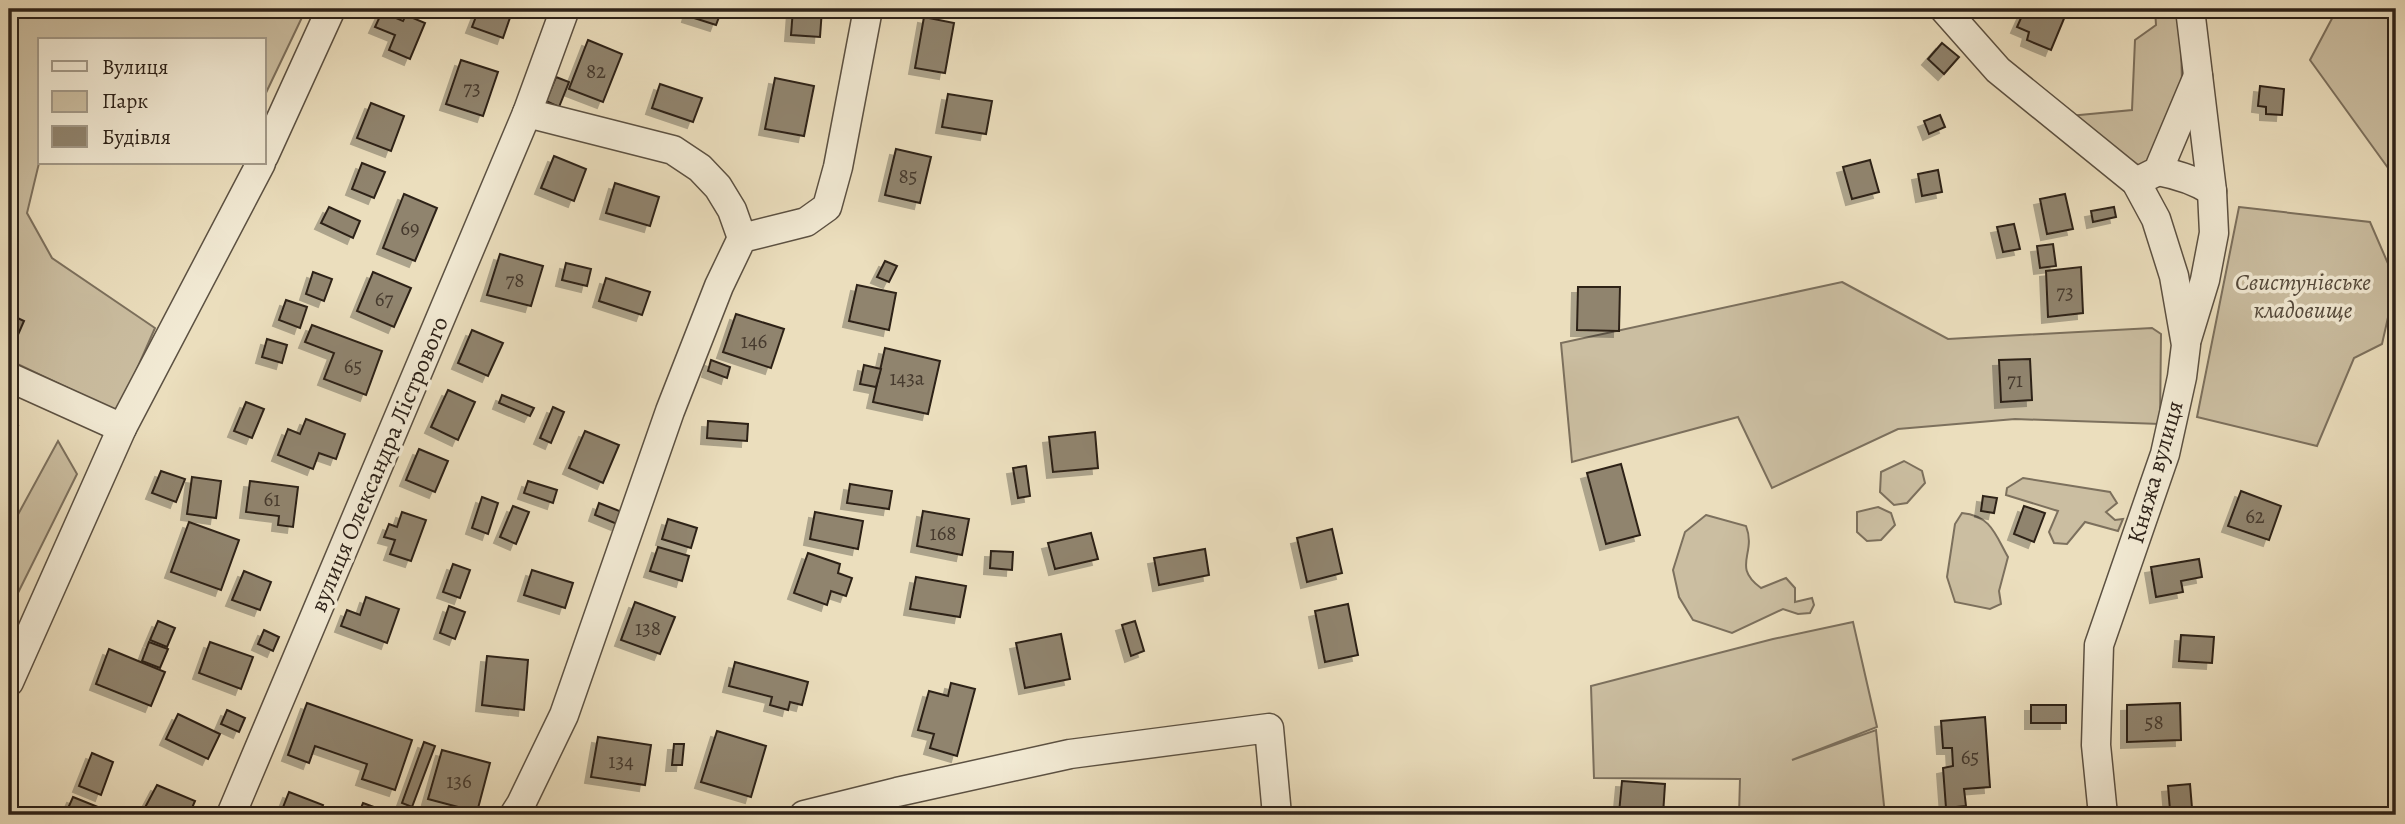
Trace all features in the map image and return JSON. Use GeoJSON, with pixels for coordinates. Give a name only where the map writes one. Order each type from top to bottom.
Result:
{"type":"FeatureCollection","features":[{"type":"Feature","properties":{"kind":"street"},"geometry":{"type":"LineString","coordinates":[[266,152],[331,9]]}},
{"type":"Feature","properties":{"kind":"street","name":"вулиця Олександра Лістрового"},"geometry":{"type":"LineString","coordinates":[[231,815],[527,113],[565,9]]}},
{"type":"Feature","properties":{"kind":"street"},"geometry":{"type":"LineString","coordinates":[[742,238],[806,222],[827,207],[838,167],[868,9]]}},
{"type":"Feature","properties":{"kind":"street","name":"Княжа вулиця"},"geometry":{"type":"LineString","coordinates":[[1944,9],[1998,70],[2147,177],[2156,219],[2174,276],[2186,345],[2182,377],[2165,454],[2099,645],[2096,746],[2103,815]]}},
{"type":"Feature","properties":{"kind":"street"},"geometry":{"type":"LineString","coordinates":[[2186,345],[2205,280],[2214,233],[2212,191],[2190,9]]}},
{"type":"Feature","properties":{"kind":"street"},"geometry":{"type":"LineString","coordinates":[[2198,76],[2147,177],[2189,178],[2212,191]]}},
{"type":"Feature","properties":{"kind":"street"},"geometry":{"type":"LineString","coordinates":[[514,815],[564,715],[670,411],[719,286],[742,238],[732,210],[718,187],[700,168],[673,150],[527,113]]}},
{"type":"Feature","properties":{"kind":"street"},"geometry":{"type":"LineString","coordinates":[[9,682],[122,428],[260,164]]}},
{"type":"Feature","properties":{"kind":"street"},"geometry":{"type":"LineString","coordinates":[[9,377],[122,428]]}},
{"type":"Feature","properties":{"kind":"street"},"geometry":{"type":"LineString","coordinates":[[804,815],[1070,754],[1269,728],[1277,815]]}},
{"type":"Feature","properties":{"kind":"green space"},"geometry":{"type":"Polygon","coordinates":[[[9,9],[306,9],[266,93],[266,38],[38,38],[39,164],[27,213],[52,258],[155,328],[118,412],[9,360],[9,9]]]}},
{"type":"Feature","properties":{"kind":"green space"},"geometry":{"type":"Polygon","coordinates":[[[2155,9],[2180,9],[2182,81],[2153,160],[2140,167],[2069,116],[2132,110],[2135,40],[2156,25],[2155,9]]]}},
{"type":"Feature","properties":{"kind":"green space"},"geometry":{"type":"Polygon","coordinates":[[[2337,9],[2396,9],[2396,179],[2310,60],[2337,9]]]}},
{"type":"Feature","properties":{"kind":"green space","name":"Свистунівське кладовище"},"geometry":{"type":"Polygon","coordinates":[[[2239,207],[2370,222],[2396,282],[2382,344],[2354,358],[2317,446],[2197,417],[2239,207]]]}},
{"type":"Feature","properties":{"kind":"green space"},"geometry":{"type":"Polygon","coordinates":[[[1842,282],[1948,339],[2152,328],[2161,334],[2160,424],[2015,419],[1898,429],[1772,488],[1738,417],[1572,462],[1561,343],[1842,282]]]}},
{"type":"Feature","properties":{"kind":"green space"},"geometry":{"type":"Polygon","coordinates":[[[58,441],[77,474],[9,611],[9,531],[58,441]]]}},
{"type":"Feature","properties":{"kind":"green space"},"geometry":{"type":"Polygon","coordinates":[[[1904,461],[1922,471],[1925,483],[1907,503],[1894,505],[1880,492],[1881,472],[1904,461]]]}},
{"type":"Feature","properties":{"kind":"green space"},"geometry":{"type":"Polygon","coordinates":[[[2023,478],[2110,492],[2117,503],[2106,512],[2115,520],[2123,519],[2118,531],[2085,522],[2067,544],[2054,543],[2049,532],[2058,511],[2006,495],[2007,488],[2023,478]]]}},
{"type":"Feature","properties":{"kind":"green space"},"geometry":{"type":"Polygon","coordinates":[[[1878,507],[1891,513],[1895,525],[1881,540],[1867,541],[1857,532],[1857,512],[1878,507]]]}},
{"type":"Feature","properties":{"kind":"green space"},"geometry":{"type":"Polygon","coordinates":[[[1962,513],[1986,522],[2008,557],[1999,591],[2001,604],[1990,609],[1955,602],[1947,577],[1955,524],[1962,513]]]}},
{"type":"Feature","properties":{"kind":"green space"},"geometry":{"type":"Polygon","coordinates":[[[1706,515],[1746,526],[1749,544],[1746,566],[1752,580],[1761,588],[1786,578],[1795,588],[1795,602],[1812,598],[1814,605],[1810,613],[1798,614],[1783,609],[1732,633],[1693,620],[1679,597],[1673,570],[1685,532],[1706,515]]]}},
{"type":"Feature","properties":{"kind":"green space"},"geometry":{"type":"Polygon","coordinates":[[[1853,622],[1877,727],[1792,760],[1876,730],[1885,815],[1739,815],[1740,779],[1594,778],[1591,686],[1773,639],[1853,622]]]}},
{"type":"Feature","properties":{"kind":"building"},"geometry":{"type":"Polygon","coordinates":[[[479,9],[513,9],[503,38],[472,27],[479,9]]]}},
{"type":"Feature","properties":{"kind":"building"},"geometry":{"type":"Polygon","coordinates":[[[690,9],[722,9],[716,25],[688,16],[690,9]]]}},
{"type":"Feature","properties":{"kind":"building"},"geometry":{"type":"Polygon","coordinates":[[[793,9],[822,9],[820,37],[791,35],[793,9]]]}},
{"type":"Feature","properties":{"kind":"building"},"geometry":{"type":"Polygon","coordinates":[[[2025,9],[2068,9],[2051,50],[2027,40],[2029,32],[2017,27],[2025,9]]]}},
{"type":"Feature","properties":{"kind":"building"},"geometry":{"type":"Polygon","coordinates":[[[382,12],[403,21],[406,15],[425,23],[410,59],[389,50],[395,35],[375,27],[382,12]]]}},
{"type":"Feature","properties":{"kind":"building"},"geometry":{"type":"Polygon","coordinates":[[[924,17],[954,23],[945,73],[915,68],[924,17]]]}},
{"type":"Feature","properties":{"kind":"building"},"geometry":{"type":"Polygon","coordinates":[[[588,40],[622,54],[603,102],[569,89],[588,40]]]}},
{"type":"Feature","properties":{"kind":"building"},"geometry":{"type":"Polygon","coordinates":[[[1942,43],[1959,57],[1944,74],[1928,59],[1942,43]]]}},
{"type":"Feature","properties":{"kind":"building"},"geometry":{"type":"Polygon","coordinates":[[[461,60],[498,72],[483,116],[446,104],[461,60]]]}},
{"type":"Feature","properties":{"kind":"building"},"geometry":{"type":"Polygon","coordinates":[[[556,77],[569,82],[559,107],[546,101],[556,77]]]}},
{"type":"Feature","properties":{"kind":"building"},"geometry":{"type":"Polygon","coordinates":[[[775,78],[814,86],[804,136],[765,129],[775,78]]]}},
{"type":"Feature","properties":{"kind":"building"},"geometry":{"type":"Polygon","coordinates":[[[660,84],[702,98],[693,122],[652,108],[660,84]]]}},
{"type":"Feature","properties":{"kind":"building"},"geometry":{"type":"Polygon","coordinates":[[[2260,86],[2284,89],[2282,115],[2266,114],[2266,107],[2258,106],[2260,86]]]}},
{"type":"Feature","properties":{"kind":"building"},"geometry":{"type":"Polygon","coordinates":[[[948,94],[992,101],[986,134],[942,127],[948,94]]]}},
{"type":"Feature","properties":{"kind":"building"},"geometry":{"type":"Polygon","coordinates":[[[371,103],[404,116],[391,151],[357,138],[371,103]]]}},
{"type":"Feature","properties":{"kind":"building"},"geometry":{"type":"Polygon","coordinates":[[[1940,115],[1945,127],[1929,134],[1924,121],[1940,115]]]}},
{"type":"Feature","properties":{"kind":"building"},"geometry":{"type":"Polygon","coordinates":[[[896,149],[931,157],[920,203],[885,195],[896,149]]]}},
{"type":"Feature","properties":{"kind":"building"},"geometry":{"type":"Polygon","coordinates":[[[554,156],[586,169],[574,201],[541,188],[554,156]]]}},
{"type":"Feature","properties":{"kind":"building"},"geometry":{"type":"Polygon","coordinates":[[[1870,160],[1879,192],[1852,199],[1843,167],[1870,160]]]}},
{"type":"Feature","properties":{"kind":"building"},"geometry":{"type":"Polygon","coordinates":[[[362,163],[385,172],[374,198],[352,189],[362,163]]]}},
{"type":"Feature","properties":{"kind":"building"},"geometry":{"type":"Polygon","coordinates":[[[1938,170],[1942,192],[1922,196],[1918,174],[1938,170]]]}},
{"type":"Feature","properties":{"kind":"building"},"geometry":{"type":"Polygon","coordinates":[[[615,183],[659,197],[650,226],[606,213],[615,183]]]}},
{"type":"Feature","properties":{"kind":"building"},"geometry":{"type":"Polygon","coordinates":[[[404,194],[437,208],[415,261],[383,248],[404,194]]]}},
{"type":"Feature","properties":{"kind":"building"},"geometry":{"type":"Polygon","coordinates":[[[2065,194],[2073,229],[2047,234],[2040,199],[2065,194]]]}},
{"type":"Feature","properties":{"kind":"building"},"geometry":{"type":"Polygon","coordinates":[[[329,207],[360,221],[353,238],[321,223],[329,207]]]}},
{"type":"Feature","properties":{"kind":"building"},"geometry":{"type":"Polygon","coordinates":[[[2114,207],[2116,217],[2093,222],[2091,211],[2114,207]]]}},
{"type":"Feature","properties":{"kind":"building"},"geometry":{"type":"Polygon","coordinates":[[[2014,224],[2020,249],[2003,252],[1997,227],[2014,224]]]}},
{"type":"Feature","properties":{"kind":"building"},"geometry":{"type":"Polygon","coordinates":[[[2053,244],[2056,266],[2040,268],[2037,246],[2053,244]]]}},
{"type":"Feature","properties":{"kind":"building"},"geometry":{"type":"Polygon","coordinates":[[[500,254],[543,266],[531,306],[487,295],[500,254]]]}},
{"type":"Feature","properties":{"kind":"building"},"geometry":{"type":"Polygon","coordinates":[[[885,261],[897,266],[889,282],[877,277],[885,261]]]}},
{"type":"Feature","properties":{"kind":"building"},"geometry":{"type":"Polygon","coordinates":[[[566,263],[591,269],[587,286],[562,280],[566,263]]]}},
{"type":"Feature","properties":{"kind":"building"},"geometry":{"type":"Polygon","coordinates":[[[2081,267],[2083,313],[2048,317],[2046,271],[2081,267]]]}},
{"type":"Feature","properties":{"kind":"building"},"geometry":{"type":"Polygon","coordinates":[[[313,272],[332,279],[324,301],[306,294],[313,272]]]}},
{"type":"Feature","properties":{"kind":"building"},"geometry":{"type":"Polygon","coordinates":[[[373,272],[411,288],[394,327],[357,311],[373,272]]]}},
{"type":"Feature","properties":{"kind":"building"},"geometry":{"type":"Polygon","coordinates":[[[606,278],[650,292],[642,315],[599,301],[606,278]]]}},
{"type":"Feature","properties":{"kind":"building"},"geometry":{"type":"Polygon","coordinates":[[[857,285],[896,293],[889,330],[849,321],[857,285]]]}},
{"type":"Feature","properties":{"kind":"building"},"geometry":{"type":"Polygon","coordinates":[[[1578,287],[1620,287],[1619,331],[1577,330],[1578,287]]]}},
{"type":"Feature","properties":{"kind":"building"},"geometry":{"type":"Polygon","coordinates":[[[286,300],[307,307],[300,328],[279,320],[286,300]]]}},
{"type":"Feature","properties":{"kind":"building"},"geometry":{"type":"Polygon","coordinates":[[[9,314],[24,321],[10,353],[9,352],[9,314]]]}},
{"type":"Feature","properties":{"kind":"building"},"geometry":{"type":"Polygon","coordinates":[[[736,314],[784,329],[771,368],[723,352],[736,314]]]}},
{"type":"Feature","properties":{"kind":"building"},"geometry":{"type":"Polygon","coordinates":[[[312,325],[382,351],[366,395],[324,379],[334,353],[305,342],[312,325]]]}},
{"type":"Feature","properties":{"kind":"building"},"geometry":{"type":"Polygon","coordinates":[[[472,330],[503,343],[488,376],[458,363],[472,330]]]}},
{"type":"Feature","properties":{"kind":"building"},"geometry":{"type":"Polygon","coordinates":[[[267,339],[287,345],[282,363],[262,357],[267,339]]]}},
{"type":"Feature","properties":{"kind":"building"},"geometry":{"type":"Polygon","coordinates":[[[885,348],[940,361],[928,414],[873,402],[885,348]]]}},
{"type":"Feature","properties":{"kind":"building"},"geometry":{"type":"Polygon","coordinates":[[[2030,359],[2032,400],[2001,402],[1999,360],[2030,359]]]}},
{"type":"Feature","properties":{"kind":"building"},"geometry":{"type":"Polygon","coordinates":[[[711,360],[730,367],[727,378],[708,371],[711,360]]]}},
{"type":"Feature","properties":{"kind":"building"},"geometry":{"type":"Polygon","coordinates":[[[864,365],[881,369],[876,387],[860,384],[864,365]]]}},
{"type":"Feature","properties":{"kind":"building"},"geometry":{"type":"Polygon","coordinates":[[[448,390],[475,402],[458,440],[431,427],[448,390]]]}},
{"type":"Feature","properties":{"kind":"building"},"geometry":{"type":"Polygon","coordinates":[[[502,395],[534,408],[530,416],[499,403],[502,395]]]}},
{"type":"Feature","properties":{"kind":"building"},"geometry":{"type":"Polygon","coordinates":[[[246,402],[264,409],[252,438],[234,431],[246,402]]]}},
{"type":"Feature","properties":{"kind":"building"},"geometry":{"type":"Polygon","coordinates":[[[553,407],[564,412],[551,443],[540,438],[553,407]]]}},
{"type":"Feature","properties":{"kind":"building"},"geometry":{"type":"Polygon","coordinates":[[[306,419],[345,434],[336,459],[319,453],[313,469],[278,455],[288,429],[300,434],[306,419]]]}},
{"type":"Feature","properties":{"kind":"building"},"geometry":{"type":"Polygon","coordinates":[[[708,421],[748,424],[747,441],[707,438],[708,421]]]}},
{"type":"Feature","properties":{"kind":"building"},"geometry":{"type":"Polygon","coordinates":[[[9,422],[18,426],[9,446],[9,422]]]}},
{"type":"Feature","properties":{"kind":"building"},"geometry":{"type":"Polygon","coordinates":[[[585,431],[619,445],[603,483],[569,468],[585,431]]]}},
{"type":"Feature","properties":{"kind":"building"},"geometry":{"type":"Polygon","coordinates":[[[1095,432],[1098,468],[1053,472],[1049,437],[1095,432]]]}},
{"type":"Feature","properties":{"kind":"building"},"geometry":{"type":"Polygon","coordinates":[[[419,449],[448,461],[435,492],[406,480],[419,449]]]}},
{"type":"Feature","properties":{"kind":"building"},"geometry":{"type":"Polygon","coordinates":[[[1621,464],[1640,535],[1606,544],[1587,473],[1621,464]]]}},
{"type":"Feature","properties":{"kind":"building"},"geometry":{"type":"Polygon","coordinates":[[[1026,466],[1030,496],[1018,498],[1013,468],[1026,466]]]}},
{"type":"Feature","properties":{"kind":"building"},"geometry":{"type":"Polygon","coordinates":[[[161,471],[185,479],[176,502],[152,493],[161,471]]]}},
{"type":"Feature","properties":{"kind":"building"},"geometry":{"type":"Polygon","coordinates":[[[192,477],[221,481],[216,518],[187,514],[192,477]]]}},
{"type":"Feature","properties":{"kind":"building"},"geometry":{"type":"Polygon","coordinates":[[[250,481],[298,487],[293,527],[278,525],[279,516],[246,512],[250,481]]]}},
{"type":"Feature","properties":{"kind":"building"},"geometry":{"type":"Polygon","coordinates":[[[528,481],[557,490],[553,503],[524,493],[528,481]]]}},
{"type":"Feature","properties":{"kind":"building"},"geometry":{"type":"Polygon","coordinates":[[[850,484],[892,491],[889,509],[847,503],[850,484]]]}},
{"type":"Feature","properties":{"kind":"building"},"geometry":{"type":"Polygon","coordinates":[[[2241,491],[2281,506],[2269,540],[2228,526],[2241,491]]]}},
{"type":"Feature","properties":{"kind":"building"},"geometry":{"type":"Polygon","coordinates":[[[1983,496],[1997,498],[1994,513],[1981,511],[1983,496]]]}},
{"type":"Feature","properties":{"kind":"building"},"geometry":{"type":"Polygon","coordinates":[[[482,497],[498,503],[488,534],[472,528],[482,497]]]}},
{"type":"Feature","properties":{"kind":"building"},"geometry":{"type":"Polygon","coordinates":[[[599,503],[622,512],[617,524],[595,515],[599,503]]]}},
{"type":"Feature","properties":{"kind":"building"},"geometry":{"type":"Polygon","coordinates":[[[513,506],[529,512],[516,544],[500,537],[513,506]]]}},
{"type":"Feature","properties":{"kind":"building"},"geometry":{"type":"Polygon","coordinates":[[[2024,506],[2045,513],[2034,542],[2014,534],[2024,506]]]}},
{"type":"Feature","properties":{"kind":"building"},"geometry":{"type":"Polygon","coordinates":[[[923,511],[969,519],[962,555],[917,546],[923,511]]]}},
{"type":"Feature","properties":{"kind":"building"},"geometry":{"type":"Polygon","coordinates":[[[402,512],[426,520],[411,561],[390,554],[395,540],[384,537],[389,524],[397,527],[402,512]]]}},
{"type":"Feature","properties":{"kind":"building"},"geometry":{"type":"Polygon","coordinates":[[[815,512],[863,521],[858,549],[810,539],[815,512]]]}},
{"type":"Feature","properties":{"kind":"building"},"geometry":{"type":"Polygon","coordinates":[[[668,519],[697,528],[691,548],[662,539],[668,519]]]}},
{"type":"Feature","properties":{"kind":"building"},"geometry":{"type":"Polygon","coordinates":[[[189,522],[239,540],[221,590],[171,572],[189,522]]]}},
{"type":"Feature","properties":{"kind":"building"},"geometry":{"type":"Polygon","coordinates":[[[1332,529],[1342,573],[1307,582],[1297,538],[1332,529]]]}},
{"type":"Feature","properties":{"kind":"building"},"geometry":{"type":"Polygon","coordinates":[[[1091,533],[1098,559],[1055,569],[1048,543],[1091,533]]]}},
{"type":"Feature","properties":{"kind":"building"},"geometry":{"type":"Polygon","coordinates":[[[658,547],[689,556],[682,581],[650,571],[658,547]]]}},
{"type":"Feature","properties":{"kind":"building"},"geometry":{"type":"Polygon","coordinates":[[[1205,549],[1209,575],[1159,585],[1154,558],[1205,549]]]}},
{"type":"Feature","properties":{"kind":"building"},"geometry":{"type":"Polygon","coordinates":[[[991,551],[1013,552],[1012,570],[990,568],[991,551]]]}},
{"type":"Feature","properties":{"kind":"building"},"geometry":{"type":"Polygon","coordinates":[[[808,553],[840,564],[838,573],[852,578],[846,596],[831,591],[827,605],[794,593],[808,553]]]}},
{"type":"Feature","properties":{"kind":"building"},"geometry":{"type":"Polygon","coordinates":[[[2199,559],[2202,577],[2181,581],[2183,592],[2156,597],[2151,567],[2199,559]]]}},
{"type":"Feature","properties":{"kind":"building"},"geometry":{"type":"Polygon","coordinates":[[[453,564],[470,570],[460,598],[443,592],[453,564]]]}},
{"type":"Feature","properties":{"kind":"building"},"geometry":{"type":"Polygon","coordinates":[[[532,570],[573,583],[565,608],[524,595],[532,570]]]}},
{"type":"Feature","properties":{"kind":"building"},"geometry":{"type":"Polygon","coordinates":[[[244,571],[271,582],[260,610],[232,600],[244,571]]]}},
{"type":"Feature","properties":{"kind":"building"},"geometry":{"type":"Polygon","coordinates":[[[916,577],[966,586],[960,617],[910,609],[916,577]]]}},
{"type":"Feature","properties":{"kind":"building"},"geometry":{"type":"Polygon","coordinates":[[[366,597],[399,609],[387,643],[341,626],[347,610],[360,615],[366,597]]]}},
{"type":"Feature","properties":{"kind":"building"},"geometry":{"type":"Polygon","coordinates":[[[635,602],[675,617],[660,654],[621,640],[635,602]]]}},
{"type":"Feature","properties":{"kind":"building"},"geometry":{"type":"Polygon","coordinates":[[[1348,604],[1358,655],[1325,662],[1315,611],[1348,604]]]}},
{"type":"Feature","properties":{"kind":"building"},"geometry":{"type":"Polygon","coordinates":[[[449,606],[465,612],[455,639],[440,633],[449,606]]]}},
{"type":"Feature","properties":{"kind":"building"},"geometry":{"type":"Polygon","coordinates":[[[158,621],[175,628],[167,647],[150,640],[158,621]]]}},
{"type":"Feature","properties":{"kind":"building"},"geometry":{"type":"Polygon","coordinates":[[[1135,621],[1144,651],[1131,656],[1122,625],[1135,621]]]}},
{"type":"Feature","properties":{"kind":"building"},"geometry":{"type":"Polygon","coordinates":[[[264,630],[279,637],[273,651],[258,644],[264,630]]]}},
{"type":"Feature","properties":{"kind":"building"},"geometry":{"type":"Polygon","coordinates":[[[1061,634],[1070,679],[1025,688],[1016,643],[1061,634]]]}},
{"type":"Feature","properties":{"kind":"building"},"geometry":{"type":"Polygon","coordinates":[[[2181,635],[2214,637],[2212,663],[2179,661],[2181,635]]]}},
{"type":"Feature","properties":{"kind":"building"},"geometry":{"type":"Polygon","coordinates":[[[149,642],[168,649],[160,668],[142,661],[149,642]]]}},
{"type":"Feature","properties":{"kind":"building"},"geometry":{"type":"Polygon","coordinates":[[[210,642],[253,657],[241,689],[199,673],[210,642]]]}},
{"type":"Feature","properties":{"kind":"building"},"geometry":{"type":"Polygon","coordinates":[[[109,649],[165,672],[151,706],[96,684],[109,649]]]}},
{"type":"Feature","properties":{"kind":"building"},"geometry":{"type":"Polygon","coordinates":[[[487,656],[528,660],[524,710],[482,705],[487,656]]]}},
{"type":"Feature","properties":{"kind":"building"},"geometry":{"type":"Polygon","coordinates":[[[735,662],[808,682],[802,705],[790,702],[788,710],[770,705],[772,697],[729,686],[735,662]]]}},
{"type":"Feature","properties":{"kind":"building"},"geometry":{"type":"Polygon","coordinates":[[[951,683],[975,689],[957,756],[930,748],[934,734],[918,730],[929,691],[948,696],[951,683]]]}},
{"type":"Feature","properties":{"kind":"building"},"geometry":{"type":"Polygon","coordinates":[[[307,703],[412,740],[395,790],[362,779],[367,764],[315,746],[309,763],[288,755],[307,703]]]}},
{"type":"Feature","properties":{"kind":"building"},"geometry":{"type":"Polygon","coordinates":[[[2180,703],[2181,740],[2127,742],[2127,705],[2180,703]]]}},
{"type":"Feature","properties":{"kind":"building"},"geometry":{"type":"Polygon","coordinates":[[[2031,705],[2066,705],[2066,723],[2031,723],[2031,705]]]}},
{"type":"Feature","properties":{"kind":"building"},"geometry":{"type":"Polygon","coordinates":[[[227,710],[245,718],[239,732],[221,724],[227,710]]]}},
{"type":"Feature","properties":{"kind":"building"},"geometry":{"type":"Polygon","coordinates":[[[178,714],[220,734],[208,759],[166,739],[178,714]]]}},
{"type":"Feature","properties":{"kind":"building"},"geometry":{"type":"Polygon","coordinates":[[[1985,717],[1990,787],[1964,789],[1966,806],[1946,808],[1943,768],[1953,766],[1952,748],[1943,748],[1941,721],[1985,717]]]}},
{"type":"Feature","properties":{"kind":"building"},"geometry":{"type":"Polygon","coordinates":[[[717,731],[766,746],[751,797],[701,782],[717,731]]]}},
{"type":"Feature","properties":{"kind":"building"},"geometry":{"type":"Polygon","coordinates":[[[598,737],[651,745],[645,785],[591,777],[598,737]]]}},
{"type":"Feature","properties":{"kind":"building"},"geometry":{"type":"Polygon","coordinates":[[[424,742],[435,746],[412,807],[402,803],[424,742]]]}},
{"type":"Feature","properties":{"kind":"building"},"geometry":{"type":"Polygon","coordinates":[[[674,744],[684,744],[682,765],[672,765],[674,744]]]}},
{"type":"Feature","properties":{"kind":"building"},"geometry":{"type":"Polygon","coordinates":[[[442,750],[490,763],[477,812],[428,799],[442,750]]]}},
{"type":"Feature","properties":{"kind":"building"},"geometry":{"type":"Polygon","coordinates":[[[92,753],[113,762],[101,795],[79,786],[92,753]]]}},
{"type":"Feature","properties":{"kind":"building"},"geometry":{"type":"Polygon","coordinates":[[[1622,781],[1665,784],[1663,815],[1619,813],[1622,781]]]}},
{"type":"Feature","properties":{"kind":"building"},"geometry":{"type":"Polygon","coordinates":[[[2190,784],[2192,808],[2170,810],[2168,786],[2190,784]]]}},
{"type":"Feature","properties":{"kind":"building"},"geometry":{"type":"Polygon","coordinates":[[[157,785],[195,801],[189,815],[141,815],[157,785]]]}},
{"type":"Feature","properties":{"kind":"building"},"geometry":{"type":"Polygon","coordinates":[[[289,792],[323,805],[319,815],[280,815],[289,792]]]}},
{"type":"Feature","properties":{"kind":"building"},"geometry":{"type":"Polygon","coordinates":[[[73,797],[103,809],[100,815],[65,815],[73,797]]]}},
{"type":"Feature","properties":{"kind":"building"},"geometry":{"type":"Polygon","coordinates":[[[363,803],[390,813],[390,815],[358,815],[363,803]]]}},
{"type":"Feature","properties":{"kind":"building"},"geometry":{"type":"Polygon","coordinates":[[[1996,807],[1997,815],[1968,815],[1967,809],[1996,807]]]}}]}
